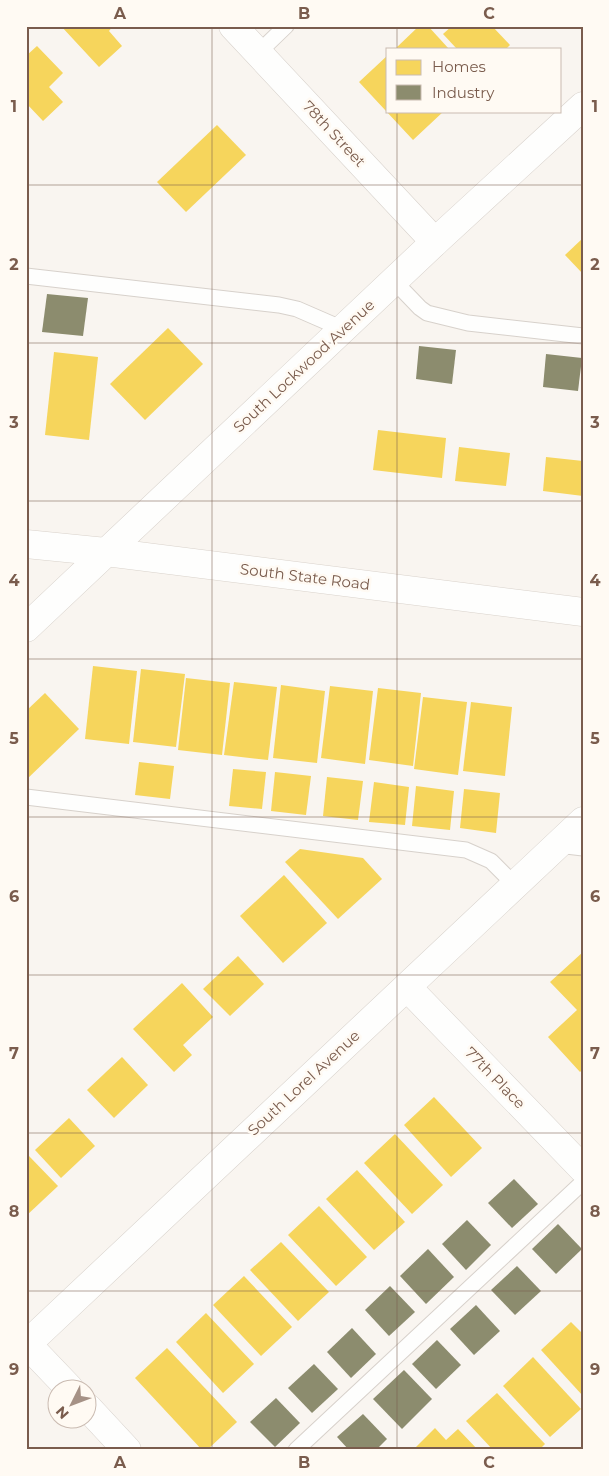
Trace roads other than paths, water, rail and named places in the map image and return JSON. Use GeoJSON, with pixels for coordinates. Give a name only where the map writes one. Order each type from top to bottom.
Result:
{"type":"FeatureCollection","features":[{"type":"Feature","properties":{"kind":"street","name":"78th Street"},"geometry":{"type":"LineString","coordinates":[[233,26],[435,242]]}},
{"type":"Feature","properties":{"kind":"street","name":"South Lockwood Avenue"},"geometry":{"type":"LineString","coordinates":[[26,628],[435,242],[583,106]]}},
{"type":"Feature","properties":{"kind":"street","name":"South State Road"},"geometry":{"type":"LineString","coordinates":[[26,544],[106,552],[583,612]]}},
{"type":"Feature","properties":{"kind":"street","name":"South Lorel Avenue"},"geometry":{"type":"LineString","coordinates":[[27,1344],[515,886],[570,847],[583,822]]}},
{"type":"Feature","properties":{"kind":"street","name":"77th Place"},"geometry":{"type":"LineString","coordinates":[[407,987],[583,1169]]}},
{"type":"Feature","properties":{"kind":"street"},"geometry":{"type":"LineString","coordinates":[[27,1344],[59,1378]]}},
{"type":"Feature","properties":{"kind":"street"},"geometry":{"type":"LineString","coordinates":[[98,1419],[127,1450]]}},
{"type":"Feature","properties":{"kind":"lane"},"geometry":{"type":"LineString","coordinates":[[258,53],[286,26]]}},
{"type":"Feature","properties":{"kind":"lane"},"geometry":{"type":"LineString","coordinates":[[26,276],[279,305],[297,309],[343,329]]}},
{"type":"Feature","properties":{"kind":"lane"},"geometry":{"type":"LineString","coordinates":[[394,281],[427,313],[468,323],[583,336]]}},
{"type":"Feature","properties":{"kind":"lane"},"geometry":{"type":"LineString","coordinates":[[26,797],[466,850],[491,861],[515,886]]}},
{"type":"Feature","properties":{"kind":"lane"},"geometry":{"type":"LineString","coordinates":[[296,1450],[583,1182]]}}]}
